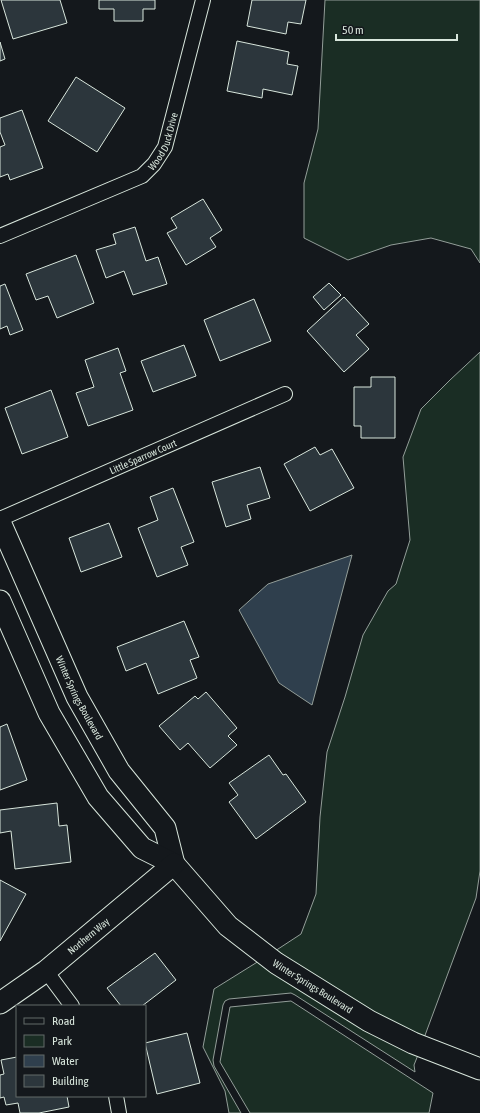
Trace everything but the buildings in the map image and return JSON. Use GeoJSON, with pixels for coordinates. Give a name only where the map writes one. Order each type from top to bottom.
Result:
{"type":"FeatureCollection","features":[{"type":"Feature","properties":{"kind":"street","name":"Wood Duck Drive"},"geometry":{"type":"LineString","coordinates":[[0,236],[142,176],[154,164],[165,147],[203,0]]}},
{"type":"Feature","properties":{"kind":"street","name":"Little Sparrow Court"},"geometry":{"type":"LineString","coordinates":[[0,521],[285,394]]}},
{"type":"Feature","properties":{"kind":"street","name":"Winter Springs Boulevard"},"geometry":{"type":"LineString","coordinates":[[0,521],[77,697],[120,771],[165,828],[174,864]]}},
{"type":"Feature","properties":{"kind":"street","name":"Winter Springs Boulevard"},"geometry":{"type":"LineString","coordinates":[[0,601],[49,713],[98,797],[142,848],[174,864],[228,926],[276,963],[369,1021],[414,1043],[480,1069]]}},
{"type":"Feature","properties":{"kind":"street","name":"Northern Way"},"geometry":{"type":"LineString","coordinates":[[0,1003],[46,971],[174,864]]}},
{"type":"Feature","properties":{"kind":"street"},"geometry":{"type":"LineString","coordinates":[[46,971],[71,1005]]}},
{"type":"Feature","properties":{"kind":"street"},"geometry":{"type":"LineString","coordinates":[[116,1097],[119,1113]]}},
{"type":"Feature","properties":{"kind":"green space"},"geometry":{"type":"Polygon","coordinates":[[[325,0],[480,0],[480,263],[471,249],[431,238],[391,245],[348,260],[304,238],[304,183],[318,129],[325,0]]]}},
{"type":"Feature","properties":{"kind":"green space"},"geometry":{"type":"Polygon","coordinates":[[[480,352],[480,871],[476,898],[424,1038],[373,1012],[275,951],[301,934],[316,894],[320,817],[327,752],[363,635],[388,591],[396,584],[410,540],[403,457],[421,409],[480,352]]]}},
{"type":"Feature","properties":{"kind":"green space"},"geometry":{"type":"Polygon","coordinates":[[[259,961],[418,1055],[414,1065],[415,1072],[291,993],[229,999],[225,1001],[223,1005],[213,1060],[214,1066],[241,1113],[229,1113],[225,1091],[203,1047],[214,989],[259,961]]]}},
{"type":"Feature","properties":{"kind":"green space"},"geometry":{"type":"Polygon","coordinates":[[[291,1001],[433,1093],[429,1113],[250,1113],[220,1062],[230,1007],[291,1001]]]}},
{"type":"Feature","properties":{"kind":"water"},"geometry":{"type":"Polygon","coordinates":[[[352,555],[312,705],[279,683],[239,610],[268,584],[352,555]]]}}]}
